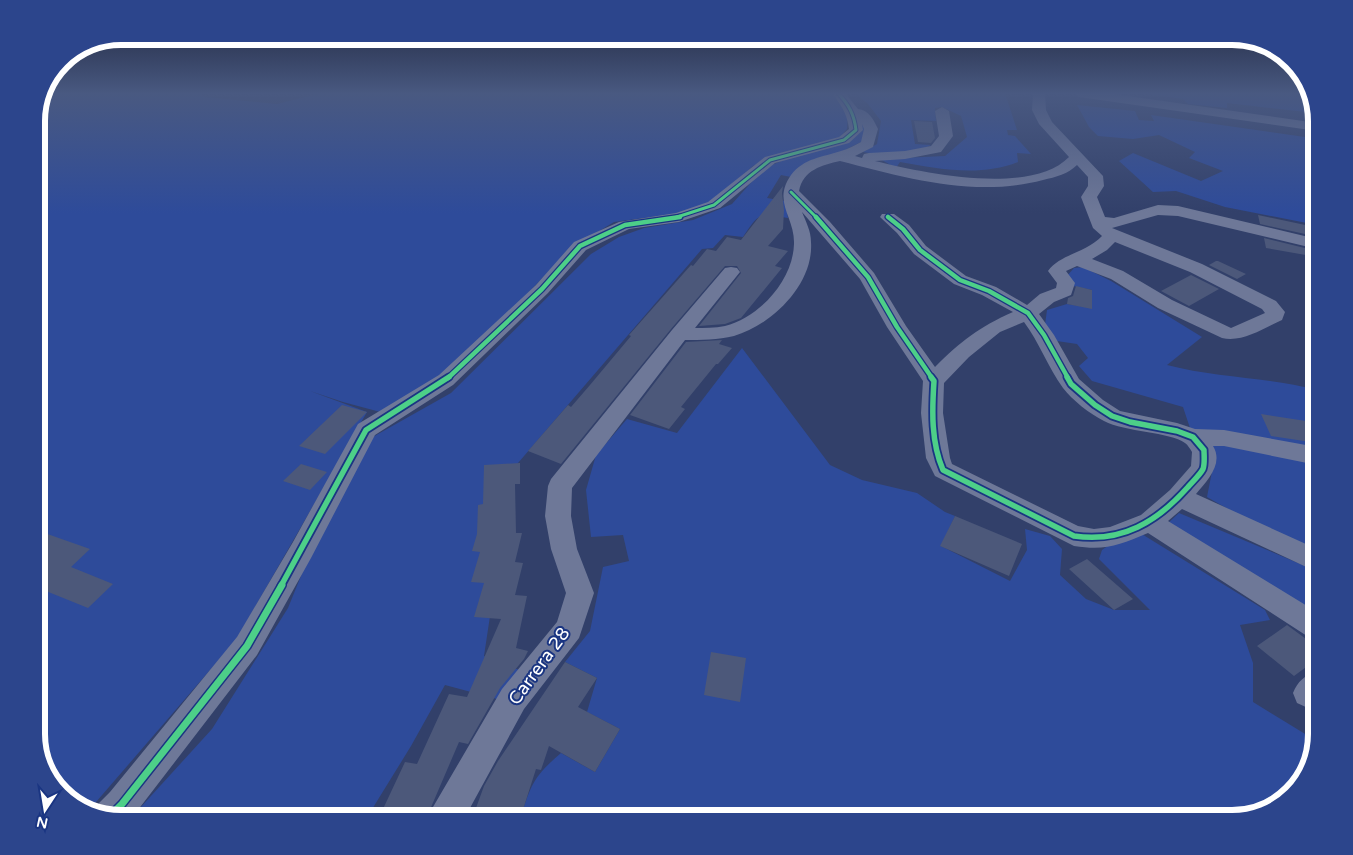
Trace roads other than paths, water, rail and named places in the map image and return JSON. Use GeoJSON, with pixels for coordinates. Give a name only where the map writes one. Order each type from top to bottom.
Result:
{"type":"FeatureCollection","features":[{"type":"Feature","properties":{"kind":"street"},"geometry":{"type":"LineString","coordinates":[[117,809],[247,646],[302,550],[366,430],[446,380],[542,289],[580,246],[625,225],[679,217],[714,205],[742,180],[770,160],[844,140],[853,133]]}},
{"type":"Feature","properties":{"kind":"street"},"geometry":{"type":"LineString","coordinates":[[679,334],[702,334],[730,330],[765,314],[788,289],[799,265],[803,242],[794,213],[791,192],[796,179],[808,166],[844,155],[868,144],[871,133]]}},
{"type":"Feature","properties":{"kind":"street"},"geometry":{"type":"LineString","coordinates":[[844,155],[872,157],[905,155],[936,149],[946,136],[946,133]]}},
{"type":"Feature","properties":{"kind":"street"},"geometry":{"type":"LineString","coordinates":[[1054,133],[1096,176],[1096,186],[1089,197],[1101,228],[1112,236],[1196,268],[1269,305],[1275,312],[1275,316],[1236,333],[1229,334],[1165,304],[1117,275],[1078,260]]}},
{"type":"Feature","properties":{"kind":"street"},"geometry":{"type":"LineString","coordinates":[[844,155],[952,182],[1029,181],[1065,168],[1077,157]]}},
{"type":"Feature","properties":{"kind":"street"},"geometry":{"type":"LineString","coordinates":[[791,192],[824,225],[868,277],[897,327],[934,381],[932,413],[938,458],[943,470],[1074,536],[1094,539],[1112,537],[1150,522],[1179,497],[1203,469],[1204,450],[1193,437]]}},
{"type":"Feature","properties":{"kind":"street"},"geometry":{"type":"LineString","coordinates":[[1099,222],[1115,223],[1158,210],[1178,212],[1308,242]]}},
{"type":"Feature","properties":{"kind":"street"},"geometry":{"type":"LineString","coordinates":[[888,217],[903,229],[920,250],[960,280],[989,291],[1028,313],[1044,335],[1071,384],[1095,405],[1112,416],[1130,422],[1177,431],[1193,437],[1224,438],[1308,454]]}},
{"type":"Feature","properties":{"kind":"street"},"geometry":{"type":"LineString","coordinates":[[934,381],[962,352],[994,328],[1028,313],[1047,298],[1064,291],[1066,283],[1057,271],[1061,265],[1078,260],[1105,246],[1112,236]]}},
{"type":"Feature","properties":{"kind":"street","name":"Carrera 28"},"geometry":{"type":"LineString","coordinates":[[450,810],[513,699],[569,629],[580,593],[564,549],[558,516],[560,486],[679,334],[731,272]]}},
{"type":"Feature","properties":{"kind":"street"},"geometry":{"type":"LineString","coordinates":[[1179,497],[1308,557]]}},
{"type":"Feature","properties":{"kind":"street"},"geometry":{"type":"LineString","coordinates":[[1150,522],[1308,621]]}}]}
